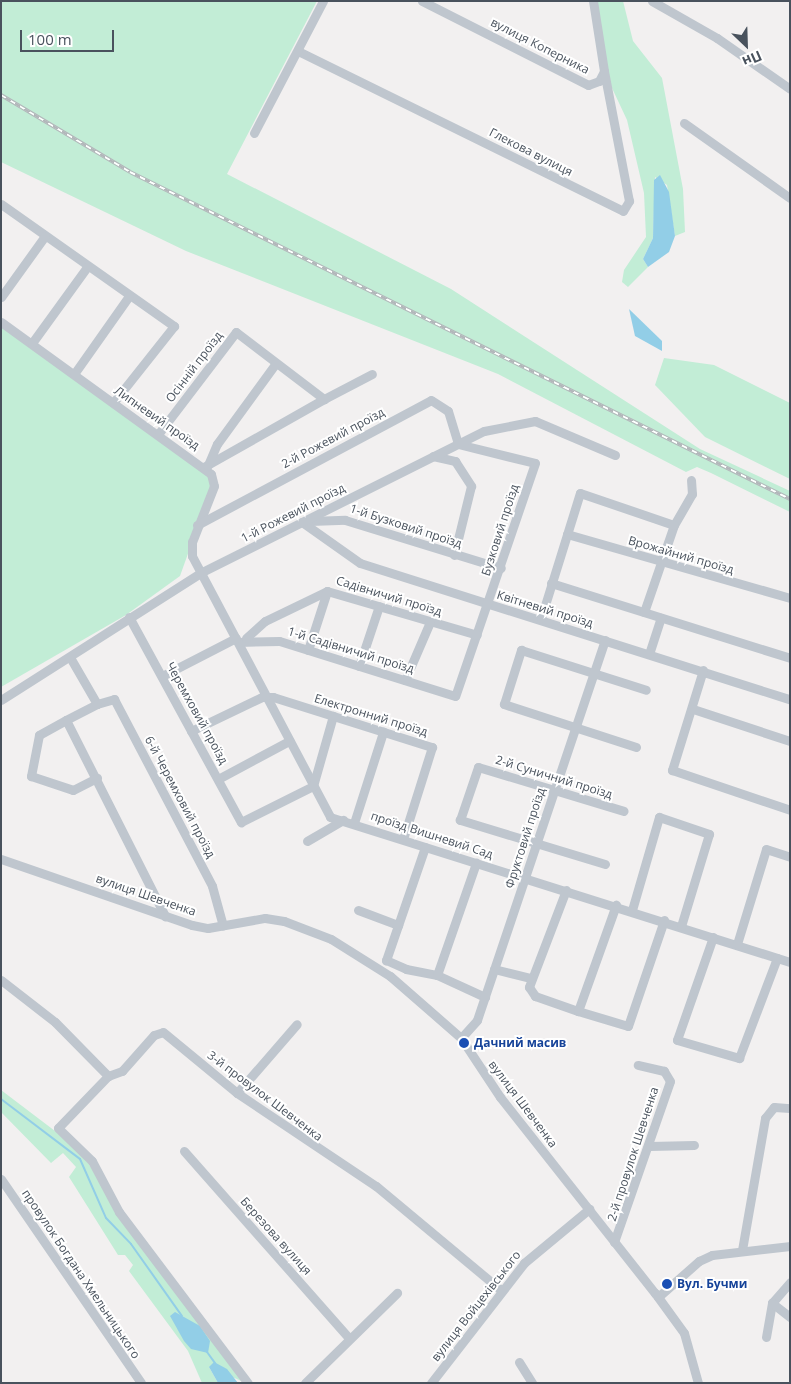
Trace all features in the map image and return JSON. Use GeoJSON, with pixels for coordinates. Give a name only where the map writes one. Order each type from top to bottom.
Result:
{"type":"FeatureCollection","features":[{"type":"Feature","properties":{"kind":"street"},"geometry":{"type":"LineString","coordinates":[[254,133],[323,1]]}},
{"type":"Feature","properties":{"kind":"street","name":"вулиця Коперника"},"geometry":{"type":"LineString","coordinates":[[422,1],[582,83],[597,83],[604,71],[593,1]]}},
{"type":"Feature","properties":{"kind":"street"},"geometry":{"type":"LineString","coordinates":[[652,1],[717,38],[790,89]]}},
{"type":"Feature","properties":{"kind":"street","name":"Глекова вулиця"},"geometry":{"type":"LineString","coordinates":[[298,51],[623,211],[629,201],[604,71]]}},
{"type":"Feature","properties":{"kind":"street"},"geometry":{"type":"LineString","coordinates":[[684,123],[790,198]]}},
{"type":"Feature","properties":{"kind":"street"},"geometry":{"type":"LineString","coordinates":[[1,204],[87,267],[174,326],[114,402]]}},
{"type":"Feature","properties":{"kind":"street"},"geometry":{"type":"LineString","coordinates":[[1,297],[45,236]]}},
{"type":"Feature","properties":{"kind":"street"},"geometry":{"type":"LineString","coordinates":[[32,343],[87,267]]}},
{"type":"Feature","properties":{"kind":"street"},"geometry":{"type":"LineString","coordinates":[[74,374],[129,296]]}},
{"type":"Feature","properties":{"kind":"street","name":"Липневий проїзд"},"geometry":{"type":"LineString","coordinates":[[1,322],[206,466],[214,484],[197,525],[191,551],[202,572]]}},
{"type":"Feature","properties":{"kind":"street","name":"Осінній проїзд"},"geometry":{"type":"LineString","coordinates":[[159,433],[236,332],[324,399]]}},
{"type":"Feature","properties":{"kind":"street"},"geometry":{"type":"LineString","coordinates":[[206,466],[217,444],[276,363]]}},
{"type":"Feature","properties":{"kind":"street"},"geometry":{"type":"LineString","coordinates":[[206,466],[372,374]]}},
{"type":"Feature","properties":{"kind":"street","name":"2-й Рожевий проїзд"},"geometry":{"type":"LineString","coordinates":[[197,525],[431,400],[448,411],[458,444]]}},
{"type":"Feature","properties":{"kind":"street","name":"1-й Рожевий проїзд"},"geometry":{"type":"LineString","coordinates":[[1,700],[71,659],[129,617],[202,572],[484,431],[530,420],[615,455]]}},
{"type":"Feature","properties":{"kind":"street","name":"Бузковий проїзд"},"geometry":{"type":"LineString","coordinates":[[456,696],[489,605],[535,464],[458,444]]}},
{"type":"Feature","properties":{"kind":"street"},"geometry":{"type":"LineString","coordinates":[[433,456],[455,461],[471,486],[454,555]]}},
{"type":"Feature","properties":{"kind":"street"},"geometry":{"type":"LineString","coordinates":[[644,612],[674,525],[692,494],[691,480]]}},
{"type":"Feature","properties":{"kind":"street"},"geometry":{"type":"LineString","coordinates":[[541,618],[580,493],[674,525]]}},
{"type":"Feature","properties":{"kind":"street","name":"1-й Бузковий проїзд"},"geometry":{"type":"LineString","coordinates":[[302,522],[345,520],[501,568]]}},
{"type":"Feature","properties":{"kind":"street","name":"Квітневий проїзд"},"geometry":{"type":"LineString","coordinates":[[302,522],[360,563],[489,605],[541,618],[790,699]]}},
{"type":"Feature","properties":{"kind":"street","name":"Врожайний проїзд"},"geometry":{"type":"LineString","coordinates":[[567,534],[661,563],[790,598]]}},
{"type":"Feature","properties":{"kind":"street","name":"проїзд Вишневий Сад"},"geometry":{"type":"LineString","coordinates":[[202,572],[240,639],[266,697],[330,817],[664,920],[790,962]]}},
{"type":"Feature","properties":{"kind":"street"},"geometry":{"type":"LineString","coordinates":[[551,583],[790,658]]}},
{"type":"Feature","properties":{"kind":"street"},"geometry":{"type":"LineString","coordinates":[[308,650],[327,591]]}},
{"type":"Feature","properties":{"kind":"street","name":"Садівничий проїзд"},"geometry":{"type":"LineString","coordinates":[[162,676],[240,639],[265,621],[327,591],[477,635]]}},
{"type":"Feature","properties":{"kind":"street"},"geometry":{"type":"LineString","coordinates":[[359,666],[379,606]]}},
{"type":"Feature","properties":{"kind":"street","name":"Черемховий проїзд"},"geometry":{"type":"LineString","coordinates":[[129,617],[241,822],[313,786]]}},
{"type":"Feature","properties":{"kind":"street"},"geometry":{"type":"LineString","coordinates":[[649,654],[661,618]]}},
{"type":"Feature","properties":{"kind":"street"},"geometry":{"type":"LineString","coordinates":[[405,680],[430,622]]}},
{"type":"Feature","properties":{"kind":"street","name":"1-й Садівничий проїзд"},"geometry":{"type":"LineString","coordinates":[[240,639],[279,641],[456,696]]}},
{"type":"Feature","properties":{"kind":"street","name":"Фруктовий проїзд"},"geometry":{"type":"LineString","coordinates":[[461,1038],[477,1020],[591,672],[605,640]]}},
{"type":"Feature","properties":{"kind":"street"},"geometry":{"type":"LineString","coordinates":[[636,747],[504,704],[521,650],[646,690]]}},
{"type":"Feature","properties":{"kind":"street"},"geometry":{"type":"LineString","coordinates":[[71,659],[97,704],[39,735],[31,776],[72,790],[97,778]]}},
{"type":"Feature","properties":{"kind":"street"},"geometry":{"type":"LineString","coordinates":[[703,670],[693,708],[672,770],[790,810]]}},
{"type":"Feature","properties":{"kind":"street"},"geometry":{"type":"LineString","coordinates":[[191,731],[266,697]]}},
{"type":"Feature","properties":{"kind":"street","name":"Електронний проїзд"},"geometry":{"type":"LineString","coordinates":[[266,697],[432,747],[403,840]]}},
{"type":"Feature","properties":{"kind":"street","name":"6-й Черемховий проїзд"},"geometry":{"type":"LineString","coordinates":[[97,704],[114,699],[212,886],[223,926]]}},
{"type":"Feature","properties":{"kind":"street"},"geometry":{"type":"LineString","coordinates":[[693,708],[790,741]]}},
{"type":"Feature","properties":{"kind":"street"},"geometry":{"type":"LineString","coordinates":[[313,786],[334,716]]}},
{"type":"Feature","properties":{"kind":"street"},"geometry":{"type":"LineString","coordinates":[[66,720],[97,778],[165,916]]}},
{"type":"Feature","properties":{"kind":"street"},"geometry":{"type":"LineString","coordinates":[[354,823],[383,732]]}},
{"type":"Feature","properties":{"kind":"street"},"geometry":{"type":"LineString","coordinates":[[218,779],[289,741]]}},
{"type":"Feature","properties":{"kind":"street","name":"2-й Суничний проїзд"},"geometry":{"type":"LineString","coordinates":[[536,843],[460,820],[478,767],[624,811]]}},
{"type":"Feature","properties":{"kind":"street"},"geometry":{"type":"LineString","coordinates":[[632,910],[660,817],[709,834],[681,926]]}},
{"type":"Feature","properties":{"kind":"street"},"geometry":{"type":"LineString","coordinates":[[307,841],[343,820]]}},
{"type":"Feature","properties":{"kind":"street"},"geometry":{"type":"LineString","coordinates":[[536,843],[605,864]]}},
{"type":"Feature","properties":{"kind":"street"},"geometry":{"type":"LineString","coordinates":[[425,847],[386,960],[406,969],[438,975],[485,997]]}},
{"type":"Feature","properties":{"kind":"street"},"geometry":{"type":"LineString","coordinates":[[736,944],[766,849],[790,857]]}},
{"type":"Feature","properties":{"kind":"street","name":"вулиця Шевченка"},"geometry":{"type":"LineString","coordinates":[[1,859],[192,925],[223,926],[265,918],[331,939],[390,976],[461,1038],[500,1097],[658,1297],[684,1333],[698,1383]]}},
{"type":"Feature","properties":{"kind":"street"},"geometry":{"type":"LineString","coordinates":[[438,975],[476,863]]}},
{"type":"Feature","properties":{"kind":"street"},"geometry":{"type":"LineString","coordinates":[[566,890],[531,978],[530,993],[578,1011],[628,1026],[664,920]]}},
{"type":"Feature","properties":{"kind":"street"},"geometry":{"type":"LineString","coordinates":[[578,1011],[616,905]]}},
{"type":"Feature","properties":{"kind":"street"},"geometry":{"type":"LineString","coordinates":[[358,910],[398,925]]}},
{"type":"Feature","properties":{"kind":"street"},"geometry":{"type":"LineString","coordinates":[[713,936],[677,1040],[739,1058],[777,958]]}},
{"type":"Feature","properties":{"kind":"street"},"geometry":{"type":"LineString","coordinates":[[494,969],[531,978]]}},
{"type":"Feature","properties":{"kind":"street"},"geometry":{"type":"LineString","coordinates":[[1,980],[55,1022],[108,1076],[58,1128],[92,1161],[118,1212],[171,1286],[221,1342],[248,1383]]}},
{"type":"Feature","properties":{"kind":"street"},"geometry":{"type":"LineString","coordinates":[[237,1093],[297,1024]]}},
{"type":"Feature","properties":{"kind":"street","name":"3-й провулок Шевченка"},"geometry":{"type":"LineString","coordinates":[[108,1076],[122,1071],[154,1034],[163,1032],[237,1093],[376,1186],[502,1291]]}},
{"type":"Feature","properties":{"kind":"street","name":"2-й провулок Шевченка"},"geometry":{"type":"LineString","coordinates":[[614,1242],[650,1146],[670,1081],[664,1071],[638,1065]]}},
{"type":"Feature","properties":{"kind":"street"},"geometry":{"type":"LineString","coordinates":[[742,1250],[765,1118],[774,1107],[790,1108]]}},
{"type":"Feature","properties":{"kind":"street"},"geometry":{"type":"LineString","coordinates":[[650,1146],[694,1145]]}},
{"type":"Feature","properties":{"kind":"street","name":"Березова вулиця"},"geometry":{"type":"LineString","coordinates":[[184,1150],[349,1338]]}},
{"type":"Feature","properties":{"kind":"street","name":"провулок Богдана Хмельницького"},"geometry":{"type":"LineString","coordinates":[[1,1179],[140,1383]]}},
{"type":"Feature","properties":{"kind":"street","name":"вулиця Войцехівського"},"geometry":{"type":"LineString","coordinates":[[431,1383],[502,1291],[531,1257],[590,1210]]}},
{"type":"Feature","properties":{"kind":"street"},"geometry":{"type":"LineString","coordinates":[[658,1297],[699,1261],[742,1250],[790,1246]]}},
{"type":"Feature","properties":{"kind":"street"},"geometry":{"type":"LineString","coordinates":[[766,1337],[772,1303],[790,1282]]}},
{"type":"Feature","properties":{"kind":"street"},"geometry":{"type":"LineString","coordinates":[[305,1383],[397,1293]]}},
{"type":"Feature","properties":{"kind":"street"},"geometry":{"type":"LineString","coordinates":[[772,1303],[790,1316]]}},
{"type":"Feature","properties":{"kind":"street"},"geometry":{"type":"LineString","coordinates":[[519,1362],[532,1383]]}},
{"type":"Feature","properties":{"kind":"green space"},"geometry":{"type":"Polygon","coordinates":[[[1,1],[317,1],[227,174],[451,289],[700,449],[790,491],[790,512],[697,467],[686,472],[498,374],[186,251],[1,162],[1,1]]]}},
{"type":"Feature","properties":{"kind":"green space"},"geometry":{"type":"Polygon","coordinates":[[[593,1],[623,1],[633,41],[662,78],[683,189],[685,232],[675,236],[667,185],[655,177],[653,238],[643,259],[648,267],[628,287],[622,282],[624,270],[646,237],[644,193],[627,120],[604,71],[593,1]]]}},
{"type":"Feature","properties":{"kind":"green space"},"geometry":{"type":"Polygon","coordinates":[[[1,322],[214,481],[180,576],[126,615],[1,687],[1,322]]]}},
{"type":"Feature","properties":{"kind":"green space"},"geometry":{"type":"Polygon","coordinates":[[[664,358],[714,365],[790,403],[790,479],[705,437],[655,385],[664,358]]]}},
{"type":"Feature","properties":{"kind":"green space"},"geometry":{"type":"Polygon","coordinates":[[[1,1090],[80,1150],[145,1253],[206,1325],[246,1383],[209,1367],[218,1383],[202,1383],[188,1351],[129,1271],[133,1265],[125,1255],[118,1255],[69,1177],[76,1167],[63,1153],[51,1163],[1,1112],[1,1090]]]}},
{"type":"Feature","properties":{"kind":"water"},"geometry":{"type":"Polygon","coordinates":[[[660,175],[669,192],[675,236],[669,252],[648,267],[643,259],[653,238],[654,180],[660,175]]]}},
{"type":"Feature","properties":{"kind":"water"},"geometry":{"type":"Polygon","coordinates":[[[629,309],[662,341],[662,351],[635,336],[629,309]]]}},
{"type":"Feature","properties":{"kind":"water"},"geometry":{"type":"Polygon","coordinates":[[[175,1312],[200,1326],[210,1341],[208,1353],[191,1349],[184,1341],[170,1316],[175,1312]]]}},
{"type":"Feature","properties":{"kind":"water"},"geometry":{"type":"Polygon","coordinates":[[[214,1362],[227,1369],[238,1383],[218,1383],[209,1367],[214,1362]]]}},
{"type":"Feature","properties":{"kind":"waterway"},"geometry":{"type":"LineString","coordinates":[[1,1099],[80,1159],[106,1218],[131,1244],[182,1316]]}},
{"type":"Feature","properties":{"kind":"waterway"},"geometry":{"type":"LineString","coordinates":[[207,1352],[215,1363]]}},
{"type":"Feature","properties":{"kind":"railway"},"geometry":{"type":"LineString","coordinates":[[1,95],[130,172],[790,499]]}},
{"type":"Feature","properties":{"kind":"place","name":"Дачний масив"},"geometry":{"type":"Point","coordinates":[464,1043]}},
{"type":"Feature","properties":{"kind":"place","name":"Вул. Бучми"},"geometry":{"type":"Point","coordinates":[667,1284]}}]}
